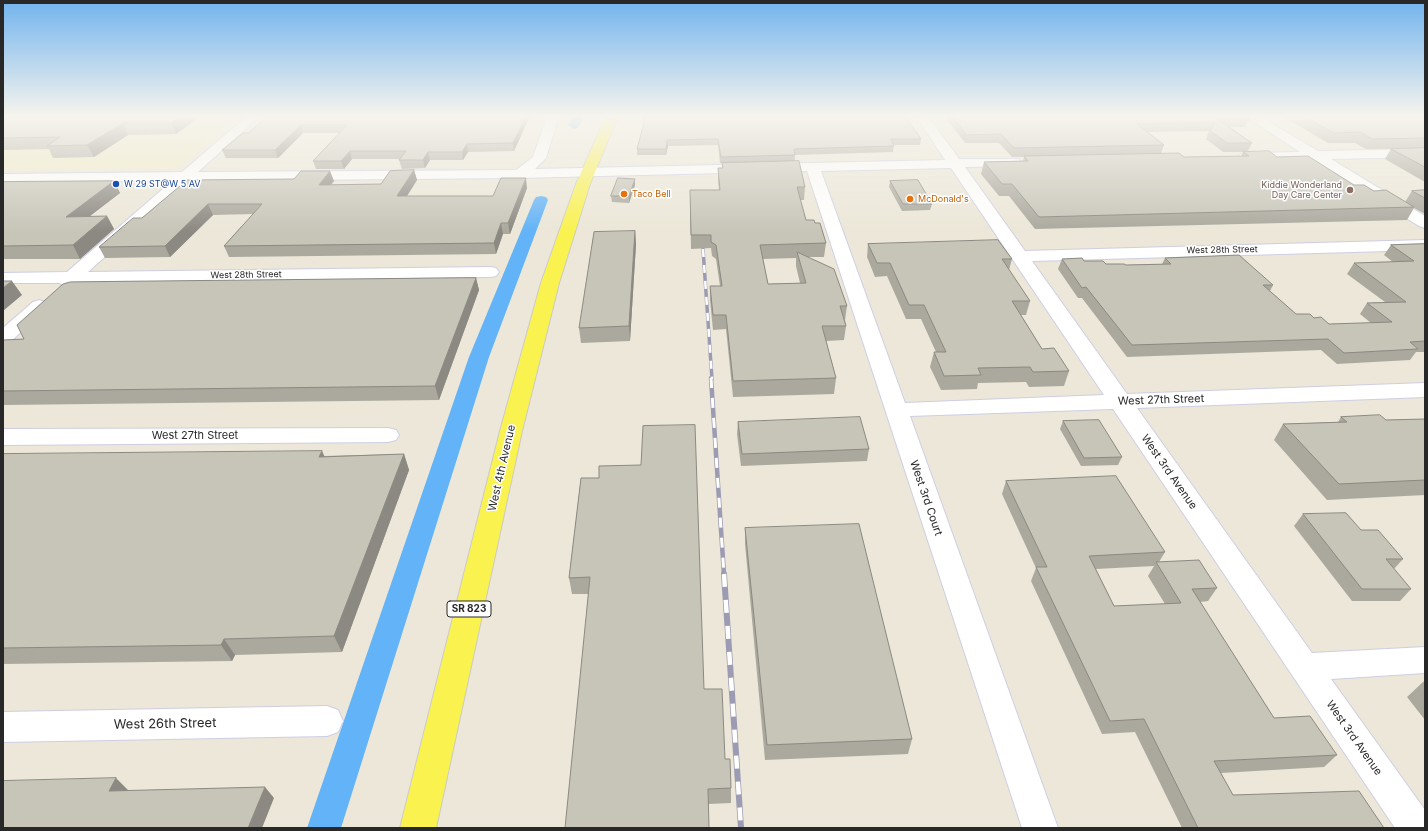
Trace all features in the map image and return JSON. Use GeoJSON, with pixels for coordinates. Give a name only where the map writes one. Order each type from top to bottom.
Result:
{"type":"FeatureCollection","features":[{"type":"Feature","properties":{"kind":"main road","name":"West 4th Avenue"},"geometry":{"type":"LineString","coordinates":[[418,828],[511,431],[550,283],[596,155]]}},
{"type":"Feature","properties":{"kind":"street"},"geometry":{"type":"LineString","coordinates":[[3,338],[213,155]]}},
{"type":"Feature","properties":{"kind":"street"},"geometry":{"type":"LineString","coordinates":[[519,174],[536,161],[539,155]]}},
{"type":"Feature","properties":{"kind":"street","name":"West 3rd Avenue"},"geometry":{"type":"LineString","coordinates":[[949,155],[1416,828]]}},
{"type":"Feature","properties":{"kind":"street"},"geometry":{"type":"LineString","coordinates":[[1315,155],[1425,224]]}},
{"type":"Feature","properties":{"kind":"street"},"geometry":{"type":"LineString","coordinates":[[1232,157],[1323,155]]}},
{"type":"Feature","properties":{"kind":"street"},"geometry":{"type":"LineString","coordinates":[[3,178],[588,173],[1026,162]]}},
{"type":"Feature","properties":{"kind":"street","name":"West 3rd Court"},"geometry":{"type":"LineString","coordinates":[[813,167],[1040,828]]}},
{"type":"Feature","properties":{"kind":"street","name":"West 28th Street"},"geometry":{"type":"LineString","coordinates":[[1019,256],[1425,245]]}},
{"type":"Feature","properties":{"kind":"street","name":"West 28th Street"},"geometry":{"type":"LineString","coordinates":[[3,278],[490,272]]}},
{"type":"Feature","properties":{"kind":"street","name":"West 27th Street"},"geometry":{"type":"LineString","coordinates":[[896,410],[1425,390]]}},
{"type":"Feature","properties":{"kind":"street","name":"West 27th Street"},"geometry":{"type":"LineString","coordinates":[[3,437],[388,435]]}},
{"type":"Feature","properties":{"kind":"street"},"geometry":{"type":"LineString","coordinates":[[1304,667],[1425,660]]}},
{"type":"Feature","properties":{"kind":"street","name":"West 26th Street"},"geometry":{"type":"LineString","coordinates":[[3,727],[327,720]]}},
{"type":"Feature","properties":{"kind":"shaded area"},"geometry":{"type":"Polygon","coordinates":[[[3,155],[193,155],[177,168],[3,170],[3,155]]]}},
{"type":"Feature","properties":{"kind":"building"},"geometry":{"type":"Polygon","coordinates":[[[319,155],[347,155],[341,161],[313,161],[319,155]]]}},
{"type":"Feature","properties":{"kind":"building"},"geometry":{"type":"Polygon","coordinates":[[[403,155],[426,155],[423,160],[399,160],[403,155]]]}},
{"type":"Feature","properties":{"kind":"building"},"geometry":{"type":"Polygon","coordinates":[[[721,155],[795,155],[721,157],[721,155]]]}},
{"type":"Feature","properties":{"kind":"building"},"geometry":{"type":"Polygon","coordinates":[[[1181,155],[1184,157],[1249,156],[1247,155],[1274,155],[1277,157],[1308,156],[1354,185],[1364,185],[1374,191],[1386,190],[1414,207],[1039,217],[1012,184],[1002,184],[984,162],[1028,161],[1024,156],[1181,155]]]}},
{"type":"Feature","properties":{"kind":"building"},"geometry":{"type":"Polygon","coordinates":[[[1402,155],[1425,155],[1425,167],[1402,155]]]}},
{"type":"Feature","properties":{"kind":"building"},"geometry":{"type":"Polygon","coordinates":[[[799,161],[805,187],[797,187],[806,220],[814,220],[815,223],[820,223],[826,243],[760,245],[768,284],[806,283],[797,252],[834,269],[847,306],[840,306],[846,326],[822,326],[836,378],[733,381],[726,315],[713,315],[710,286],[722,286],[716,245],[711,242],[711,235],[691,235],[690,190],[720,190],[718,168],[723,168],[722,163],[799,161]]]}},
{"type":"Feature","properties":{"kind":"building"},"geometry":{"type":"Polygon","coordinates":[[[414,170],[397,196],[493,196],[501,178],[526,178],[508,223],[501,223],[494,243],[224,246],[262,204],[208,204],[165,246],[99,247],[133,218],[142,218],[187,180],[294,179],[301,171],[330,171],[319,185],[381,184],[390,171],[414,170]]]}},
{"type":"Feature","properties":{"kind":"building"},"geometry":{"type":"Polygon","coordinates":[[[618,178],[635,179],[629,196],[611,196],[618,178]]]}},
{"type":"Feature","properties":{"kind":"building"},"geometry":{"type":"Polygon","coordinates":[[[918,180],[932,204],[903,204],[890,181],[918,180]]]}},
{"type":"Feature","properties":{"kind":"building"},"geometry":{"type":"Polygon","coordinates":[[[114,181],[66,217],[107,216],[73,245],[3,246],[3,182],[114,181]]]}},
{"type":"Feature","properties":{"kind":"building"},"geometry":{"type":"Polygon","coordinates":[[[1425,190],[1425,198],[1412,191],[1425,190]]]}},
{"type":"Feature","properties":{"kind":"building"},"geometry":{"type":"Polygon","coordinates":[[[635,231],[629,326],[579,328],[594,232],[635,231]]]}},
{"type":"Feature","properties":{"kind":"building"},"geometry":{"type":"Polygon","coordinates":[[[998,240],[1012,259],[1002,259],[1030,301],[1012,301],[1042,349],[1054,348],[1069,371],[1033,372],[1030,367],[978,368],[981,375],[944,376],[934,352],[946,352],[924,305],[909,305],[890,263],[877,263],[868,244],[998,240]]]}},
{"type":"Feature","properties":{"kind":"building"},"geometry":{"type":"Polygon","coordinates":[[[1425,244],[1425,341],[1410,342],[1418,349],[1344,353],[1328,339],[1132,345],[1086,287],[1082,288],[1062,259],[1082,258],[1084,261],[1103,261],[1106,264],[1126,265],[1171,264],[1165,258],[1239,255],[1273,285],[1263,285],[1296,314],[1310,314],[1314,318],[1321,317],[1329,324],[1392,322],[1367,303],[1406,302],[1354,263],[1414,261],[1391,245],[1425,244]]]}},
{"type":"Feature","properties":{"kind":"building"},"geometry":{"type":"Polygon","coordinates":[[[476,278],[435,386],[3,391],[3,340],[24,339],[17,325],[63,284],[70,282],[476,278]]]}},
{"type":"Feature","properties":{"kind":"building"},"geometry":{"type":"Polygon","coordinates":[[[3,281],[12,281],[3,288],[3,281]]]}},
{"type":"Feature","properties":{"kind":"building"},"geometry":{"type":"Polygon","coordinates":[[[1380,415],[1386,420],[1425,419],[1425,480],[1339,484],[1283,424],[1347,422],[1341,417],[1380,415]]]}},
{"type":"Feature","properties":{"kind":"building"},"geometry":{"type":"Polygon","coordinates":[[[860,417],[869,449],[742,454],[738,422],[860,417]]]}},
{"type":"Feature","properties":{"kind":"building"},"geometry":{"type":"Polygon","coordinates":[[[1099,420],[1122,457],[1084,458],[1063,421],[1099,420]]]}},
{"type":"Feature","properties":{"kind":"building"},"geometry":{"type":"Polygon","coordinates":[[[695,425],[704,689],[722,689],[725,759],[730,759],[731,788],[708,789],[709,828],[565,828],[590,577],[569,578],[581,478],[599,478],[599,466],[641,465],[643,426],[695,425]]]}},
{"type":"Feature","properties":{"kind":"building"},"geometry":{"type":"Polygon","coordinates":[[[322,451],[319,457],[404,454],[334,636],[224,639],[221,645],[3,648],[3,454],[322,451]]]}},
{"type":"Feature","properties":{"kind":"building"},"geometry":{"type":"Polygon","coordinates":[[[1116,476],[1165,552],[1089,556],[1114,606],[1181,603],[1156,562],[1199,560],[1217,588],[1192,589],[1274,718],[1310,716],[1337,755],[1214,761],[1233,795],[1359,791],[1384,828],[1198,828],[1144,719],[1110,721],[1036,567],[1047,567],[1006,481],[1116,476]]]}},
{"type":"Feature","properties":{"kind":"building"},"geometry":{"type":"Polygon","coordinates":[[[1346,513],[1361,530],[1378,530],[1403,559],[1386,559],[1411,589],[1362,589],[1303,514],[1346,513]]]}},
{"type":"Feature","properties":{"kind":"building"},"geometry":{"type":"Polygon","coordinates":[[[859,524],[912,739],[767,745],[745,528],[859,524]]]}},
{"type":"Feature","properties":{"kind":"building"},"geometry":{"type":"Polygon","coordinates":[[[116,778],[109,791],[265,787],[248,828],[3,828],[3,781],[116,778]]]}},
{"type":"Feature","properties":{"kind":"waterway"},"geometry":{"type":"LineString","coordinates":[[324,828],[479,357],[541,200]]}},
{"type":"Feature","properties":{"kind":"railway"},"geometry":{"type":"LineString","coordinates":[[703,249],[712,379]]}},
{"type":"Feature","properties":{"kind":"railway"},"geometry":{"type":"LineString","coordinates":[[711,378],[724,575]]}},
{"type":"Feature","properties":{"kind":"railway"},"geometry":{"type":"LineString","coordinates":[[724,574],[741,828]]}},
{"type":"Feature","properties":{"kind":"place","name":"W 29 ST@W 5 AV"},"geometry":{"type":"Point","coordinates":[116,184]}},
{"type":"Feature","properties":{"kind":"place","name":"Kiddie Wonderland Day Care Center"},"geometry":{"type":"Point","coordinates":[1350,190]}},
{"type":"Feature","properties":{"kind":"place","name":"Taco Bell"},"geometry":{"type":"Point","coordinates":[624,194]}},
{"type":"Feature","properties":{"kind":"place","name":"McDonald's"},"geometry":{"type":"Point","coordinates":[910,199]}}]}
